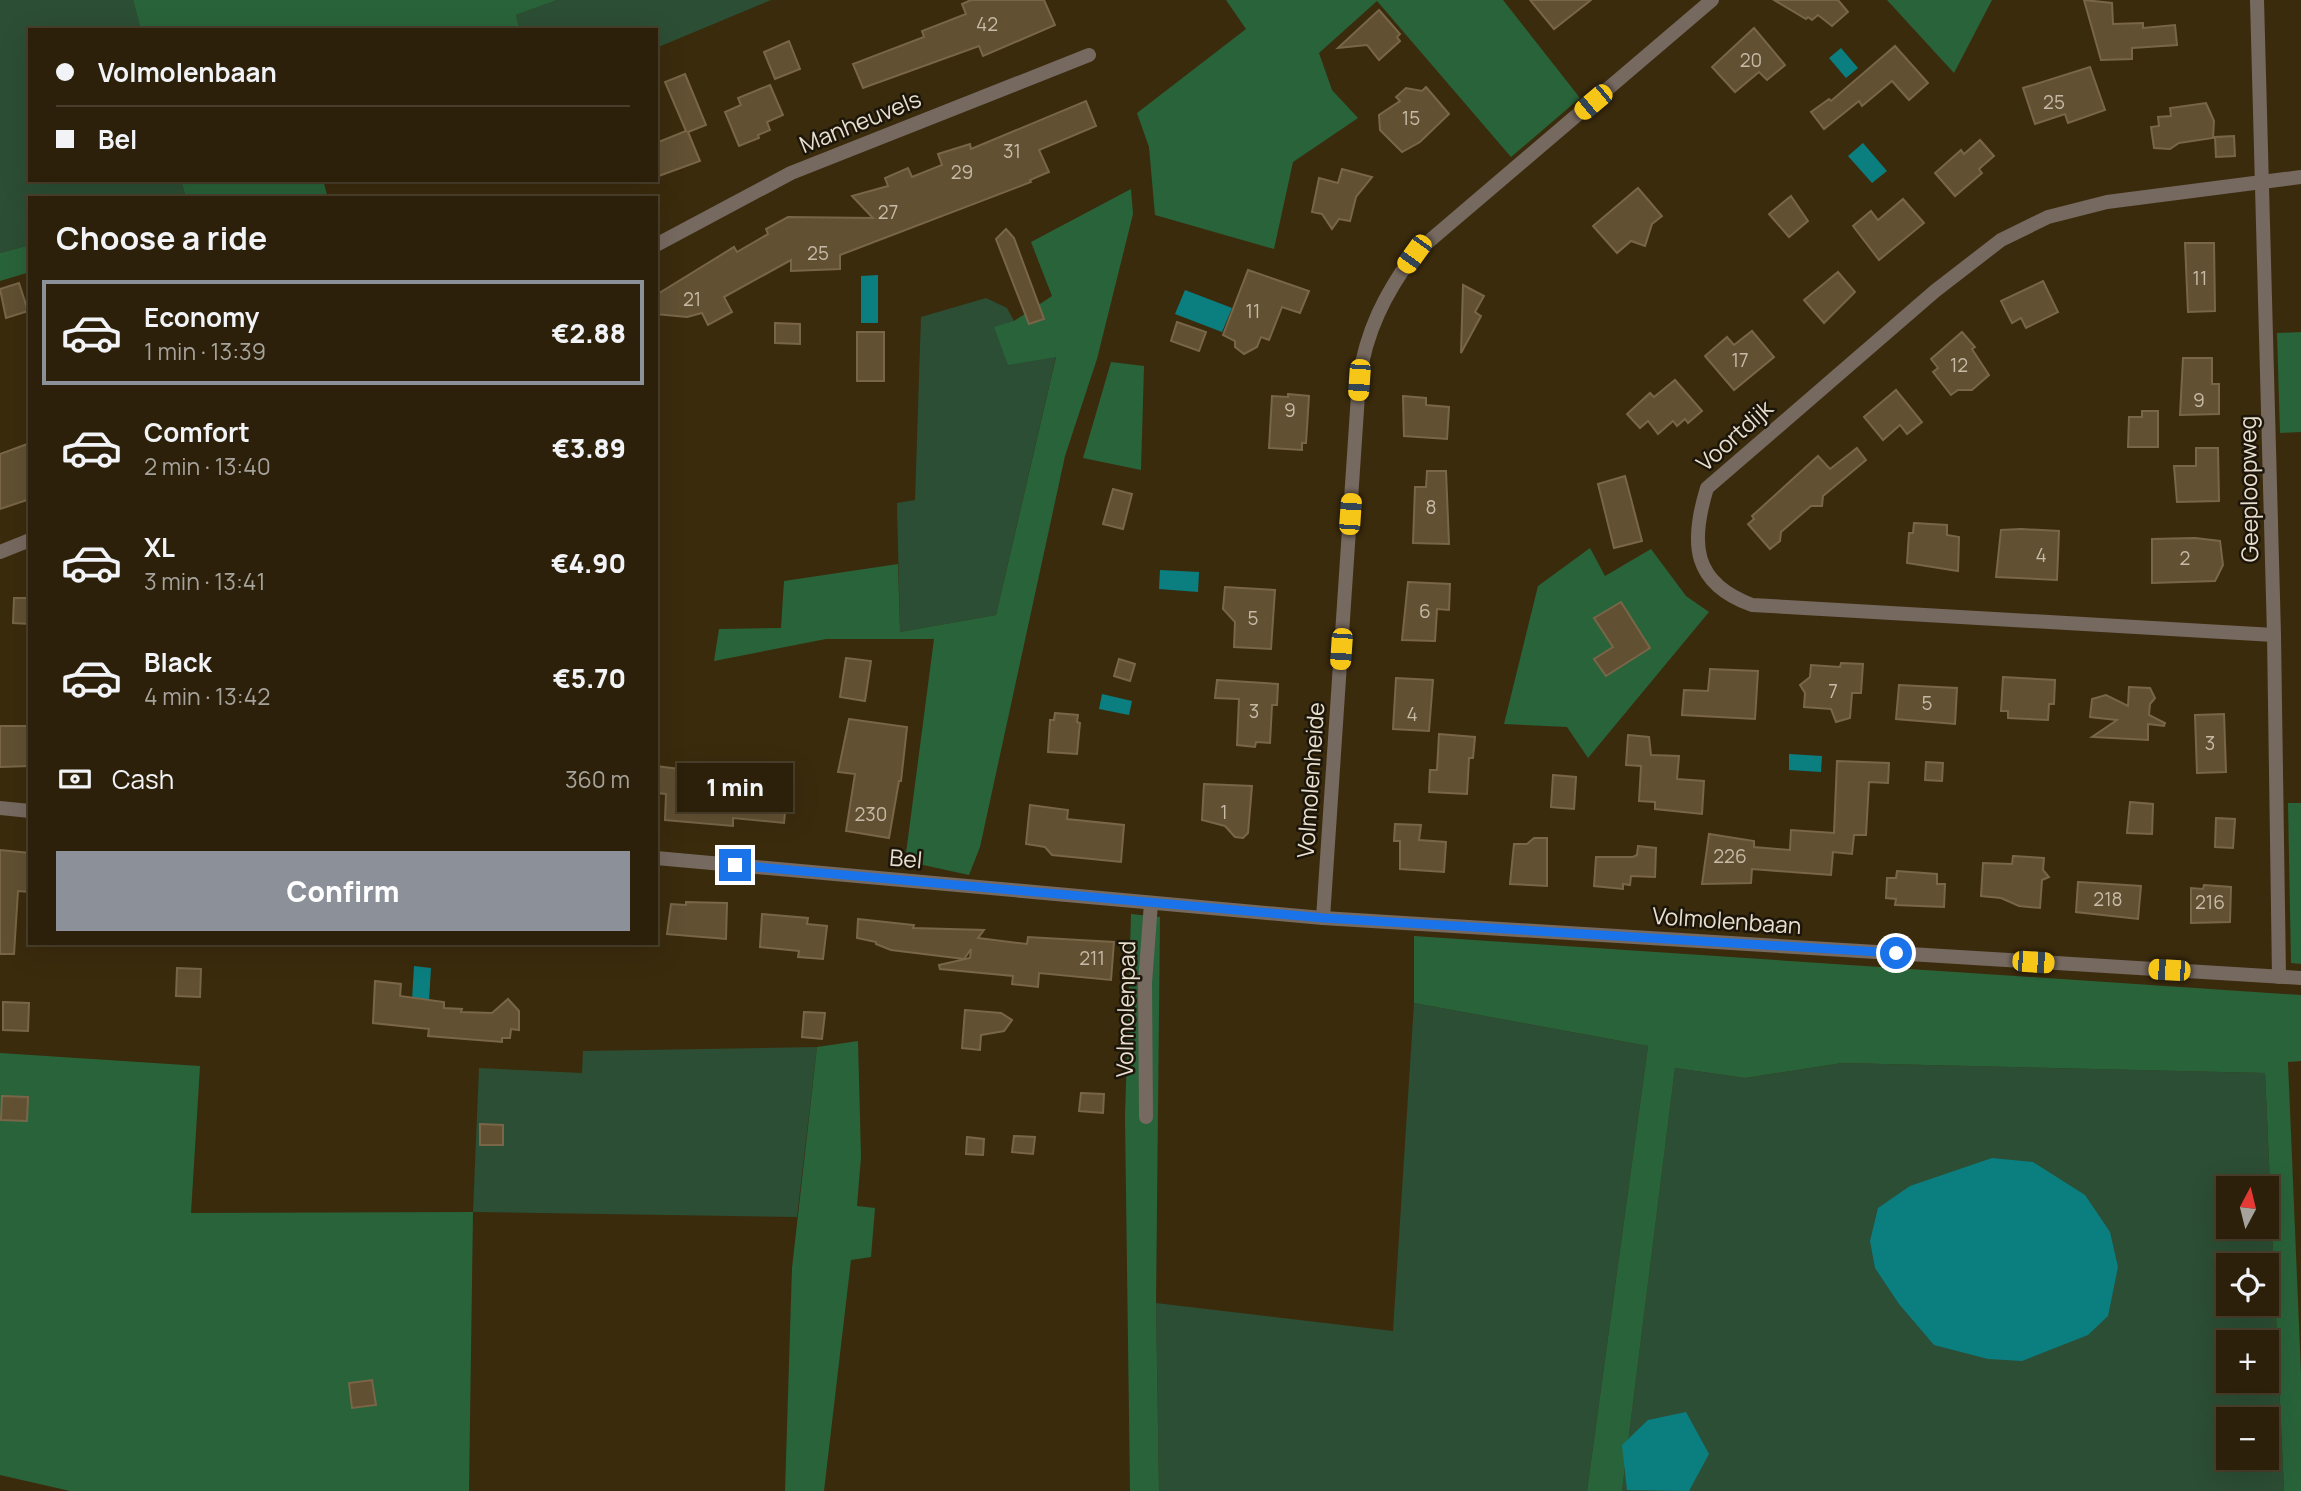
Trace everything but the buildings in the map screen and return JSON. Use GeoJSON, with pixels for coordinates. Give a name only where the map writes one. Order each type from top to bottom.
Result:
{"type":"FeatureCollection","features":[{"type":"Feature","properties":{"kind":"street","name":"Volmolenheide"},"geometry":{"type":"LineString","coordinates":[[1324,918],[1359,380],[1364,345],[1380,304],[1414,254],[1712,0]]}},
{"type":"Feature","properties":{"kind":"street","name":"Geeploopweg"},"geometry":{"type":"LineString","coordinates":[[2257,0],[2274,635],[2278,977]]}},
{"type":"Feature","properties":{"kind":"street","name":"Manheuvels"},"geometry":{"type":"LineString","coordinates":[[658,244],[791,173],[1089,55]]}},
{"type":"Feature","properties":{"kind":"street","name":"Voortdijk"},"geometry":{"type":"LineString","coordinates":[[2274,635],[1752,605],[1730,597],[1709,576],[1698,555],[1697,522],[1707,488],[1935,291],[2001,240],[2048,217],[2108,202],[2301,177]]}},
{"type":"Feature","properties":{"kind":"street"},"geometry":{"type":"LineString","coordinates":[[0,552],[28,541]]}},
{"type":"Feature","properties":{"kind":"street"},"geometry":{"type":"LineString","coordinates":[[0,808],[28,811]]}},
{"type":"Feature","properties":{"kind":"street","name":"Bel"},"geometry":{"type":"LineString","coordinates":[[658,858],[1151,903]]}},
{"type":"Feature","properties":{"kind":"street","name":"Volmolenbaan"},"geometry":{"type":"LineString","coordinates":[[1151,903],[1324,918],[2301,978]]}},
{"type":"Feature","properties":{"kind":"street","name":"Volmolenpad"},"geometry":{"type":"LineString","coordinates":[[1146,1117],[1145,983],[1151,903]]}},
{"type":"Feature","properties":{"kind":"green space"},"geometry":{"type":"Polygon","coordinates":[[[0,0],[133,0],[140,28],[28,28],[28,182],[182,182],[185,196],[28,196],[28,246],[0,253],[0,0]]]}},
{"type":"Feature","properties":{"kind":"green space"},"geometry":{"type":"Polygon","coordinates":[[[133,0],[557,0],[516,15],[519,28],[140,28],[133,0]]]}},
{"type":"Feature","properties":{"kind":"green space"},"geometry":{"type":"Polygon","coordinates":[[[557,0],[771,0],[658,47],[658,28],[519,28],[516,15],[557,0]]]}},
{"type":"Feature","properties":{"kind":"green space"},"geometry":{"type":"Polygon","coordinates":[[[1226,0],[1503,0],[1580,98],[1511,157],[1377,1],[1319,53],[1332,90],[1358,118],[1293,162],[1274,249],[1155,215],[1149,147],[1137,113],[1246,29],[1226,0]]]}},
{"type":"Feature","properties":{"kind":"green space"},"geometry":{"type":"Polygon","coordinates":[[[1887,0],[1992,0],[1954,73],[1887,0]]]}},
{"type":"Feature","properties":{"kind":"green space"},"geometry":{"type":"Polygon","coordinates":[[[182,182],[324,182],[327,196],[185,196],[182,182]]]}},
{"type":"Feature","properties":{"kind":"green space"},"geometry":{"type":"Polygon","coordinates":[[[1131,189],[1133,214],[1097,359],[1065,456],[980,847],[969,875],[905,861],[934,639],[826,639],[714,661],[719,629],[781,628],[784,581],[898,564],[900,632],[996,615],[1056,357],[1008,365],[994,327],[1014,321],[1052,296],[1031,242],[1131,189]]]}},
{"type":"Feature","properties":{"kind":"green space"},"geometry":{"type":"Polygon","coordinates":[[[28,246],[28,273],[0,281],[0,253],[28,246]]]}},
{"type":"Feature","properties":{"kind":"green space"},"geometry":{"type":"Polygon","coordinates":[[[986,298],[1007,308],[1014,321],[1056,356],[996,615],[900,632],[897,503],[915,500],[921,317],[986,298]]]}},
{"type":"Feature","properties":{"kind":"green space"},"geometry":{"type":"Polygon","coordinates":[[[2301,332],[2301,432],[2280,433],[2277,333],[2301,332]]]}},
{"type":"Feature","properties":{"kind":"green space"},"geometry":{"type":"Polygon","coordinates":[[[1111,362],[1144,366],[1141,470],[1083,458],[1111,362]]]}},
{"type":"Feature","properties":{"kind":"green space"},"geometry":{"type":"Polygon","coordinates":[[[1590,548],[1605,576],[1651,549],[1686,596],[1709,612],[1588,758],[1567,727],[1504,724],[1538,586],[1590,548]]]}},
{"type":"Feature","properties":{"kind":"green space"},"geometry":{"type":"Polygon","coordinates":[[[2288,803],[2301,803],[2301,964],[2291,963],[2288,803]]]}},
{"type":"Feature","properties":{"kind":"green space"},"geometry":{"type":"Polygon","coordinates":[[[1131,914],[1160,917],[1156,1303],[1159,1491],[1130,1491],[1125,1117],[1131,914]]]}},
{"type":"Feature","properties":{"kind":"green space"},"geometry":{"type":"Polygon","coordinates":[[[1414,936],[2301,995],[2301,1061],[2288,1062],[2301,1374],[2301,1491],[2284,1491],[2279,1330],[2277,1330],[2276,1316],[2279,1316],[2279,1253],[2273,1253],[2273,1239],[2279,1239],[2279,1176],[2270,1176],[2265,1073],[1842,1063],[1745,1078],[1675,1068],[1622,1491],[1587,1491],[1648,1046],[1414,1003],[1414,936]]]}},
{"type":"Feature","properties":{"kind":"green space"},"geometry":{"type":"Polygon","coordinates":[[[1414,1003],[1648,1046],[1587,1491],[1159,1491],[1156,1303],[1393,1331],[1414,1003]]]}},
{"type":"Feature","properties":{"kind":"green space"},"geometry":{"type":"Polygon","coordinates":[[[858,1041],[861,1157],[857,1206],[875,1208],[871,1257],[851,1260],[824,1491],[785,1491],[792,1268],[817,1047],[858,1041]]]}},
{"type":"Feature","properties":{"kind":"green space"},"geometry":{"type":"Polygon","coordinates":[[[817,1047],[797,1217],[473,1212],[479,1068],[582,1073],[583,1051],[817,1047]]]}},
{"type":"Feature","properties":{"kind":"green space"},"geometry":{"type":"Polygon","coordinates":[[[0,1053],[200,1066],[191,1213],[473,1212],[469,1491],[70,1491],[0,1475],[0,1053]]]}},
{"type":"Feature","properties":{"kind":"green space"},"geometry":{"type":"Polygon","coordinates":[[[1842,1063],[2265,1073],[2270,1176],[2216,1176],[2216,1239],[2273,1239],[2273,1253],[2216,1253],[2216,1316],[2276,1316],[2277,1330],[2216,1330],[2216,1393],[2279,1393],[2279,1381],[2284,1491],[1622,1491],[1675,1068],[1745,1078],[1842,1063]]]}},
{"type":"Feature","properties":{"kind":"water"},"geometry":{"type":"Polygon","coordinates":[[[1841,48],[1858,68],[1846,78],[1829,58],[1841,48]]]}},
{"type":"Feature","properties":{"kind":"water"},"geometry":{"type":"Polygon","coordinates":[[[1863,143],[1887,171],[1872,183],[1848,156],[1863,143]]]}},
{"type":"Feature","properties":{"kind":"water"},"geometry":{"type":"Polygon","coordinates":[[[878,275],[878,323],[861,323],[861,276],[878,275]]]}},
{"type":"Feature","properties":{"kind":"water"},"geometry":{"type":"Polygon","coordinates":[[[1185,290],[1232,308],[1222,332],[1175,314],[1185,290]]]}},
{"type":"Feature","properties":{"kind":"water"},"geometry":{"type":"Polygon","coordinates":[[[1160,570],[1199,572],[1198,592],[1159,589],[1160,570]]]}},
{"type":"Feature","properties":{"kind":"water"},"geometry":{"type":"Polygon","coordinates":[[[1102,694],[1132,701],[1129,715],[1099,709],[1102,694]]]}},
{"type":"Feature","properties":{"kind":"water"},"geometry":{"type":"Polygon","coordinates":[[[1789,754],[1822,756],[1821,772],[1789,770],[1789,754]]]}},
{"type":"Feature","properties":{"kind":"water"},"geometry":{"type":"Polygon","coordinates":[[[414,966],[431,968],[429,1001],[412,1000],[414,966]]]}},
{"type":"Feature","properties":{"kind":"water"},"geometry":{"type":"Polygon","coordinates":[[[1992,1158],[2033,1162],[2085,1195],[2110,1232],[2118,1267],[2108,1316],[2088,1335],[2022,1361],[1988,1359],[1934,1345],[1899,1304],[1875,1268],[1870,1241],[1878,1208],[1910,1186],[1992,1158]]]}},
{"type":"Feature","properties":{"kind":"water"},"geometry":{"type":"Polygon","coordinates":[[[1686,1412],[1709,1454],[1689,1491],[1627,1490],[1622,1445],[1648,1420],[1686,1412]]]}},
{"type":"Feature","properties":{"kind":"route"},"geometry":{"type":"LineString","coordinates":[[735,865],[1324,918],[1896,953]]}}]}
